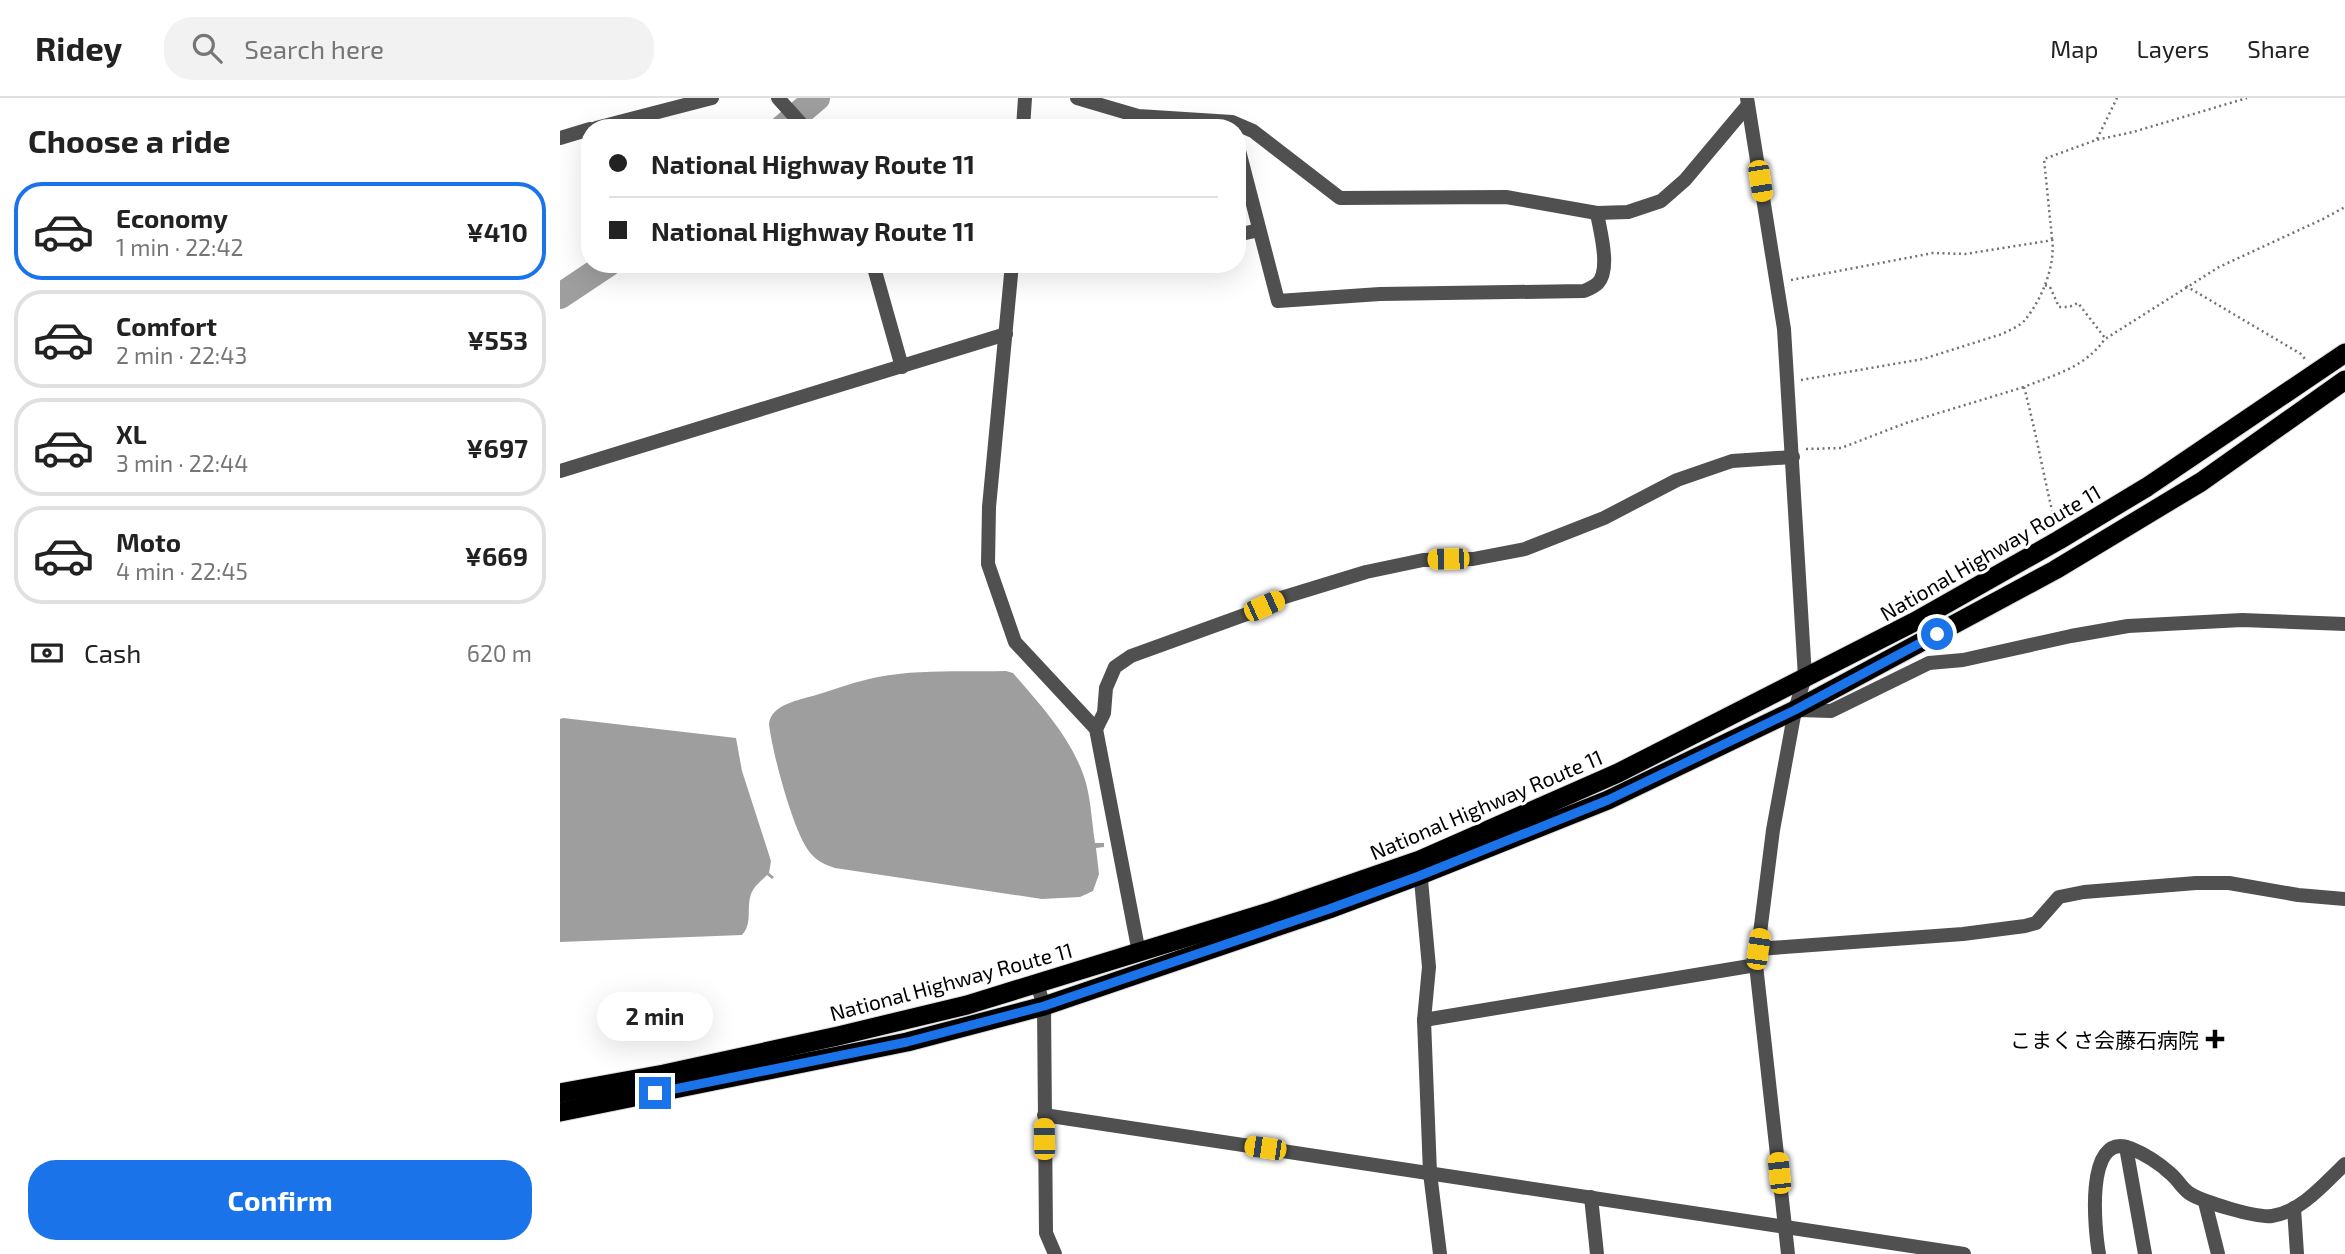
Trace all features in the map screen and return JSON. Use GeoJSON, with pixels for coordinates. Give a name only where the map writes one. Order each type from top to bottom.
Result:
{"type":"FeatureCollection","features":[{"type":"Feature","properties":{"kind":"highway","name":"National Highway Route 11"},"geometry":{"type":"LineString","coordinates":[[560,1112],[907,1042],[1044,1006],[1329,909],[1618,773],[1916,621],[2147,487],[2345,354]]}},
{"type":"Feature","properties":{"kind":"highway","name":"National Highway Route 11"},"geometry":{"type":"LineString","coordinates":[[560,1093],[664,1074],[838,1036],[967,1004],[1420,868],[1608,800],[1795,710],[2055,570],[2201,482],[2345,380]]}},
{"type":"Feature","properties":{"kind":"street"},"geometry":{"type":"LineString","coordinates":[[632,119],[712,98]]}},
{"type":"Feature","properties":{"kind":"street"},"geometry":{"type":"LineString","coordinates":[[779,98],[796,119]]}},
{"type":"Feature","properties":{"kind":"street"},"geometry":{"type":"LineString","coordinates":[[1024,119],[1025,98]]}},
{"type":"Feature","properties":{"kind":"street"},"geometry":{"type":"LineString","coordinates":[[1077,98],[1138,116],[1170,119]]}},
{"type":"Feature","properties":{"kind":"street"},"geometry":{"type":"LineString","coordinates":[[1246,129],[1253,131],[1340,198],[1506,197],[1597,213],[1628,212],[1661,201],[1685,180],[1748,102]]}},
{"type":"Feature","properties":{"kind":"street"},"geometry":{"type":"LineString","coordinates":[[1748,102],[1784,329],[1805,677],[1795,710],[1773,830],[1756,965],[1788,1254]]}},
{"type":"Feature","properties":{"kind":"street"},"geometry":{"type":"LineString","coordinates":[[560,138],[581,132]]}},
{"type":"Feature","properties":{"kind":"street"},"geometry":{"type":"LineString","coordinates":[[1246,179],[1278,302],[1380,294],[1584,291],[1596,285],[1604,275],[1597,213]]}},
{"type":"Feature","properties":{"kind":"street"},"geometry":{"type":"LineString","coordinates":[[1246,233],[1259,230]]}},
{"type":"Feature","properties":{"kind":"street"},"geometry":{"type":"LineString","coordinates":[[876,273],[902,367]]}},
{"type":"Feature","properties":{"kind":"street"},"geometry":{"type":"LineString","coordinates":[[1011,273],[989,507],[988,564],[1015,642],[1096,729],[1139,953]]}},
{"type":"Feature","properties":{"kind":"street"},"geometry":{"type":"LineString","coordinates":[[560,471],[1006,334]]}},
{"type":"Feature","properties":{"kind":"street"},"geometry":{"type":"LineString","coordinates":[[1096,729],[1104,713],[1106,688],[1115,667],[1131,656],[1247,614],[1281,598],[1366,572],[1423,560],[1474,559],[1525,549],[1604,518],[1677,480],[1732,461],[1792,454]]}},
{"type":"Feature","properties":{"kind":"street"},"geometry":{"type":"LineString","coordinates":[[1795,710],[1831,711],[1929,663],[1963,660],[2128,626],[2242,620],[2345,624]]}},
{"type":"Feature","properties":{"kind":"street"},"geometry":{"type":"LineString","coordinates":[[1420,868],[1429,967],[1424,1020],[1430,1172],[1440,1254]]}},
{"type":"Feature","properties":{"kind":"street"},"geometry":{"type":"LineString","coordinates":[[1758,949],[1963,934],[2025,926],[2036,923],[2060,897],[2109,890],[2229,883],[2298,895],[2345,899]]}},
{"type":"Feature","properties":{"kind":"street"},"geometry":{"type":"LineString","coordinates":[[1424,1020],[1756,965]]}},
{"type":"Feature","properties":{"kind":"street"},"geometry":{"type":"LineString","coordinates":[[1037,984],[1044,1006],[1046,1233],[1055,1254]]}},
{"type":"Feature","properties":{"kind":"street"},"geometry":{"type":"LineString","coordinates":[[1044,1115],[1964,1254]]}},
{"type":"Feature","properties":{"kind":"street"},"geometry":{"type":"LineString","coordinates":[[2126,1147],[2145,1254]]}},
{"type":"Feature","properties":{"kind":"street"},"geometry":{"type":"LineString","coordinates":[[2099,1254],[2095,1220],[2097,1167],[2113,1149],[2126,1147],[2154,1161],[2173,1175],[2187,1192],[2205,1202],[2271,1216],[2294,1208],[2345,1164]]}},
{"type":"Feature","properties":{"kind":"street"},"geometry":{"type":"LineString","coordinates":[[1591,1197],[1597,1254]]}},
{"type":"Feature","properties":{"kind":"street"},"geometry":{"type":"LineString","coordinates":[[2205,1202],[2218,1254]]}},
{"type":"Feature","properties":{"kind":"street"},"geometry":{"type":"LineString","coordinates":[[2294,1208],[2297,1254]]}},
{"type":"Feature","properties":{"kind":"path"},"geometry":{"type":"LineString","coordinates":[[2096,140],[2117,98]]}},
{"type":"Feature","properties":{"kind":"path"},"geometry":{"type":"LineString","coordinates":[[1788,383],[1923,359],[2003,334],[2024,321],[2046,285],[2053,247],[2045,159],[2096,140],[2133,132],[2247,98]]}},
{"type":"Feature","properties":{"kind":"path"},"geometry":{"type":"LineString","coordinates":[[1792,454],[1841,448],[1906,424],[2024,387],[2078,366],[2095,353],[2105,339],[2186,286],[2219,267],[2345,207]]}},
{"type":"Feature","properties":{"kind":"path"},"geometry":{"type":"LineString","coordinates":[[1776,282],[1933,253],[1965,254],[2052,238]]}},
{"type":"Feature","properties":{"kind":"path"},"geometry":{"type":"LineString","coordinates":[[2046,285],[2050,287],[2059,307],[2078,303],[2105,339]]}},
{"type":"Feature","properties":{"kind":"path"},"geometry":{"type":"LineString","coordinates":[[2186,286],[2301,354],[2312,368],[2320,371]]}},
{"type":"Feature","properties":{"kind":"path"},"geometry":{"type":"LineString","coordinates":[[2024,387],[2059,540]]}},
{"type":"Feature","properties":{"kind":"shaded area"},"geometry":{"type":"Polygon","coordinates":[[[1013,673],[1045,711],[1065,738],[1080,767],[1088,790],[1095,843],[1104,843],[1104,847],[1096,848],[1099,874],[1093,891],[1080,897],[1042,899],[835,868],[813,856],[802,839],[778,770],[769,724],[775,712],[795,701],[894,674],[1013,673]]]}},
{"type":"Feature","properties":{"kind":"shaded area"},"geometry":{"type":"Polygon","coordinates":[[[560,719],[736,738],[742,771],[771,861],[769,873],[774,877],[772,879],[767,875],[752,891],[747,926],[742,935],[560,942],[560,719]]]}},
{"type":"Feature","properties":{"kind":"waterway"},"geometry":{"type":"LineString","coordinates":[[792,119],[817,98]]}},
{"type":"Feature","properties":{"kind":"waterway"},"geometry":{"type":"LineString","coordinates":[[560,296],[594,273]]}},
{"type":"Feature","properties":{"kind":"place","name":"こまくさ会藤石病院"},"geometry":{"type":"Point","coordinates":[2215,1039]}},
{"type":"Feature","properties":{"kind":"route"},"geometry":{"type":"LineString","coordinates":[[655,1093],[907,1042],[1044,1006],[1329,909],[1608,800],[1795,710],[1937,634]]}}]}
